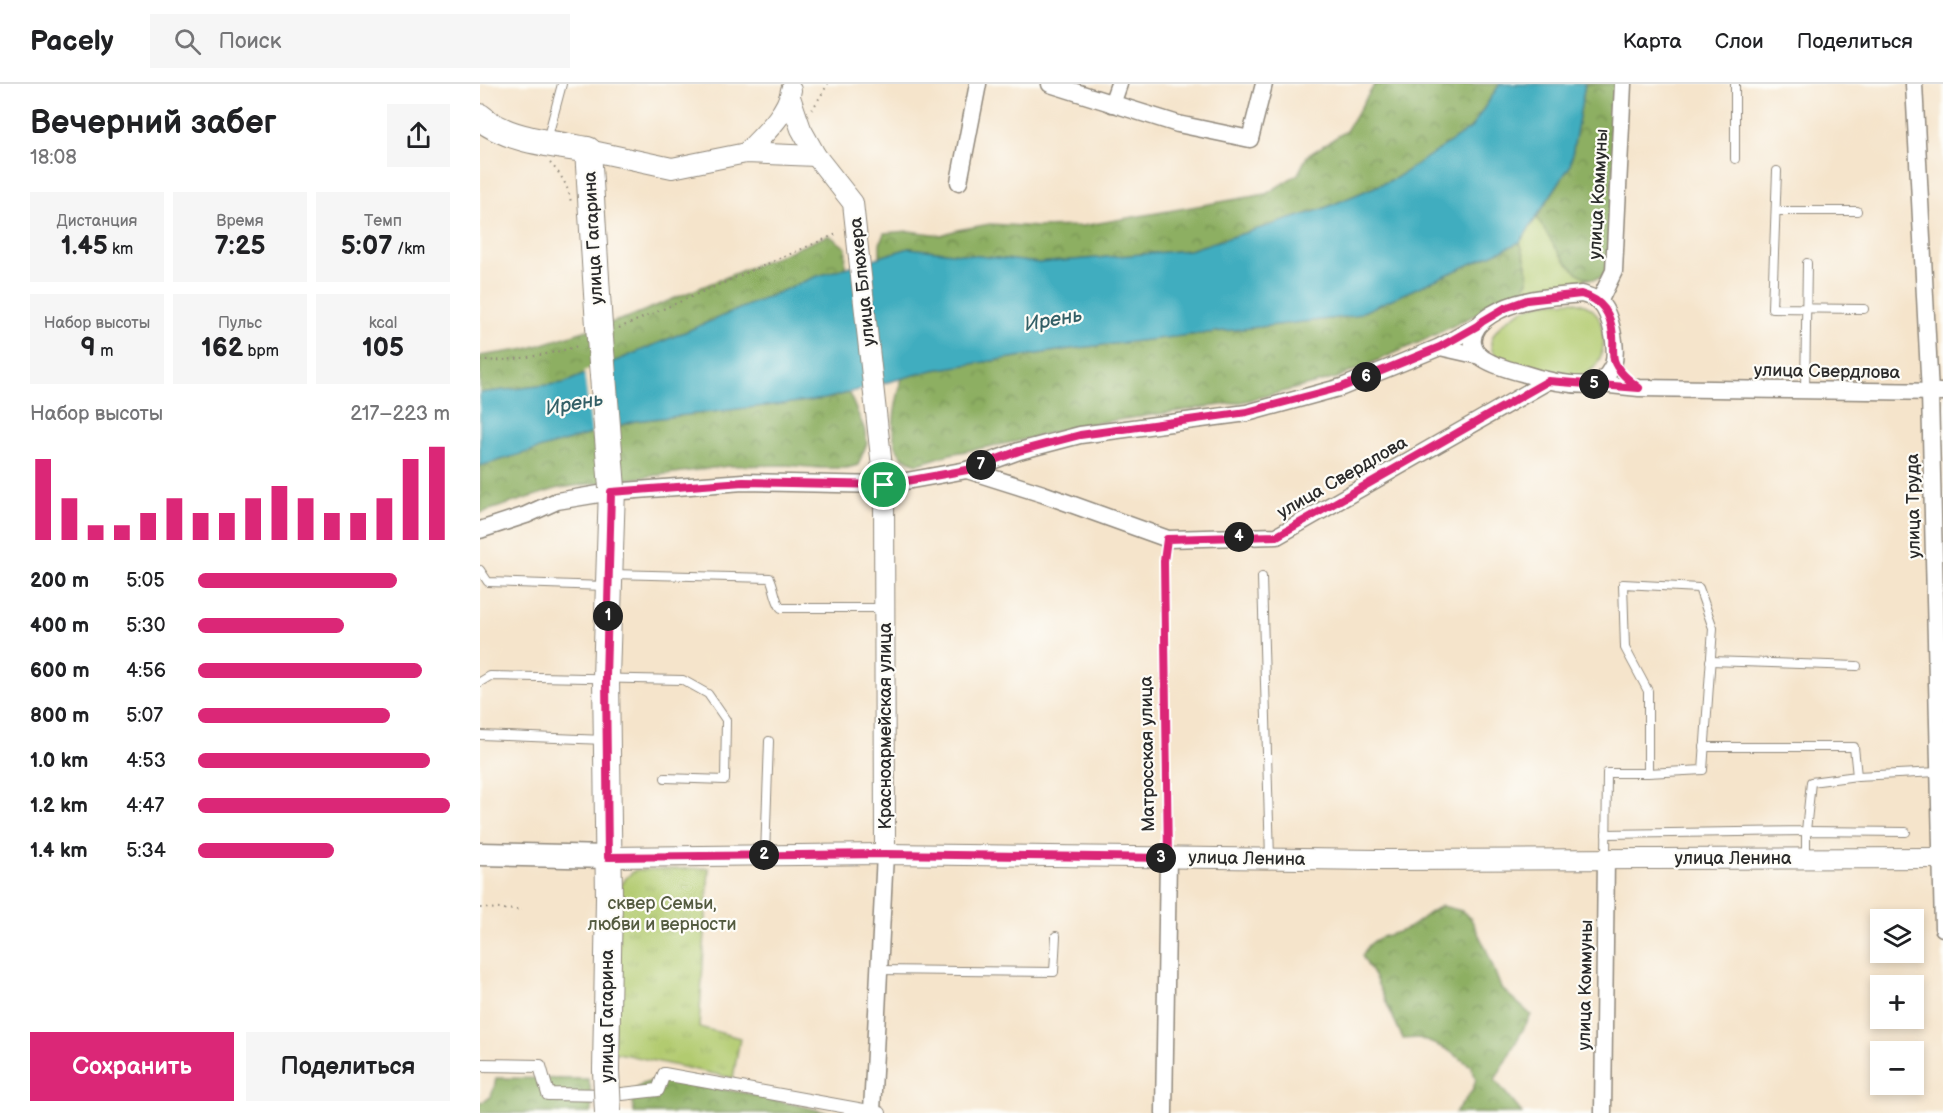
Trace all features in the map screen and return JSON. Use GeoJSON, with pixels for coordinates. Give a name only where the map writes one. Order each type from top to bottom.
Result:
{"type":"FeatureCollection","features":[{"type":"Feature","properties":{"kind":"main road"},"geometry":{"type":"LineString","coordinates":[[480,117],[541,148],[588,150]]}},
{"type":"Feature","properties":{"kind":"main road","name":"улица Гагарина"},"geometry":{"type":"LineString","coordinates":[[588,150],[611,490],[606,678],[608,857],[606,1070],[608,1113]]}},
{"type":"Feature","properties":{"kind":"main road","name":"улица Ленина"},"geometry":{"type":"LineString","coordinates":[[480,854],[608,857]]}},
{"type":"Feature","properties":{"kind":"street"},"geometry":{"type":"LineString","coordinates":[[959,182],[978,84]]}},
{"type":"Feature","properties":{"kind":"street"},"geometry":{"type":"LineString","coordinates":[[1050,84],[1178,124],[1250,139],[1264,84]]}},
{"type":"Feature","properties":{"kind":"street"},"geometry":{"type":"LineString","coordinates":[[1112,104],[1119,84]]}},
{"type":"Feature","properties":{"kind":"street","name":"улица Коммуны"},"geometry":{"type":"LineString","coordinates":[[1599,302],[1614,271],[1623,84]]}},
{"type":"Feature","properties":{"kind":"street","name":"улица Труда"},"geometry":{"type":"LineString","coordinates":[[1914,84],[1936,393],[1938,772],[1943,928]]}},
{"type":"Feature","properties":{"kind":"street","name":"улица Блюхера"},"geometry":{"type":"LineString","coordinates":[[791,90],[801,129],[816,156],[853,202],[884,485]]}},
{"type":"Feature","properties":{"kind":"street","name":"улица Блюхера"},"geometry":{"type":"LineString","coordinates":[[746,153],[772,126],[791,90]]}},
{"type":"Feature","properties":{"kind":"street"},"geometry":{"type":"LineString","coordinates":[[480,134],[541,148]]}},
{"type":"Feature","properties":{"kind":"street"},"geometry":{"type":"LineString","coordinates":[[588,150],[672,168],[746,153],[816,156]]}},
{"type":"Feature","properties":{"kind":"street","name":"улица Свердлова"},"geometry":{"type":"LineString","coordinates":[[480,530],[526,515],[557,501],[611,490],[743,482],[884,485],[967,470],[1019,451],[1080,435],[1247,412],[1342,387],[1440,347],[1505,308],[1527,300],[1581,294],[1599,302]]}},
{"type":"Feature","properties":{"kind":"street"},"geometry":{"type":"LineString","coordinates":[[1599,302],[1607,312],[1613,333],[1614,362],[1609,374],[1600,384]]}},
{"type":"Feature","properties":{"kind":"street"},"geometry":{"type":"LineString","coordinates":[[1477,326],[1473,342],[1480,356]]}},
{"type":"Feature","properties":{"kind":"street"},"geometry":{"type":"LineString","coordinates":[[1440,347],[1480,356]]}},
{"type":"Feature","properties":{"kind":"street","name":"улица Свердлова"},"geometry":{"type":"LineString","coordinates":[[1480,356],[1508,369],[1548,381],[1639,388],[1936,393]]}},
{"type":"Feature","properties":{"kind":"street"},"geometry":{"type":"LineString","coordinates":[[1614,362],[1639,388]]}},
{"type":"Feature","properties":{"kind":"street","name":"улица Свердлова"},"geometry":{"type":"LineString","coordinates":[[967,470],[1043,494],[1167,539],[1277,536],[1548,381]]}},
{"type":"Feature","properties":{"kind":"street","name":"Красноармейская улица"},"geometry":{"type":"LineString","coordinates":[[876,1112],[878,970],[885,854],[884,485]]}},
{"type":"Feature","properties":{"kind":"street","name":"улица Ленина"},"geometry":{"type":"LineString","coordinates":[[608,857],[885,854],[1270,859],[1942,858]]}},
{"type":"Feature","properties":{"kind":"street"},"geometry":{"type":"LineString","coordinates":[[1164,1113],[1168,858]]}},
{"type":"Feature","properties":{"kind":"street","name":"улица Коммуны"},"geometry":{"type":"LineString","coordinates":[[1603,1113],[1606,858]]}},
{"type":"Feature","properties":{"kind":"street"},"geometry":{"type":"LineString","coordinates":[[480,1065],[540,1066],[548,1094],[613,1095],[658,1090],[664,1074],[876,1112]]}},
{"type":"Feature","properties":{"kind":"lane"},"geometry":{"type":"LineString","coordinates":[[541,148],[562,84]]}},
{"type":"Feature","properties":{"kind":"lane"},"geometry":{"type":"LineString","coordinates":[[1735,84],[1735,159]]}},
{"type":"Feature","properties":{"kind":"lane"},"geometry":{"type":"LineString","coordinates":[[1777,171],[1772,308],[1864,309]]}},
{"type":"Feature","properties":{"kind":"lane"},"geometry":{"type":"LineString","coordinates":[[1776,211],[1857,211]]}},
{"type":"Feature","properties":{"kind":"lane"},"geometry":{"type":"LineString","coordinates":[[1805,391],[1807,263]]}},
{"type":"Feature","properties":{"kind":"lane"},"geometry":{"type":"LineString","coordinates":[[480,570],[488,582],[770,578],[774,587],[774,598],[781,608],[884,608]]}},
{"type":"Feature","properties":{"kind":"lane"},"geometry":{"type":"LineString","coordinates":[[1262,577],[1270,859]]}},
{"type":"Feature","properties":{"kind":"lane"},"geometry":{"type":"LineString","coordinates":[[1606,858],[1607,772],[1648,773],[1703,770],[1713,628],[1699,588],[1623,584],[1625,648],[1648,691],[1648,773]]}},
{"type":"Feature","properties":{"kind":"lane"},"geometry":{"type":"LineString","coordinates":[[1710,661],[1857,666]]}},
{"type":"Feature","properties":{"kind":"lane"},"geometry":{"type":"LineString","coordinates":[[480,682],[490,676],[683,680],[708,694],[726,720],[725,780],[665,778]]}},
{"type":"Feature","properties":{"kind":"lane"},"geometry":{"type":"LineString","coordinates":[[480,735],[607,740]]}},
{"type":"Feature","properties":{"kind":"lane"},"geometry":{"type":"LineString","coordinates":[[765,855],[769,741]]}},
{"type":"Feature","properties":{"kind":"lane"},"geometry":{"type":"LineString","coordinates":[[1704,747],[1854,747],[1857,776]]}},
{"type":"Feature","properties":{"kind":"lane"},"geometry":{"type":"LineString","coordinates":[[1806,858],[1811,782],[1857,776],[1938,772]]}},
{"type":"Feature","properties":{"kind":"lane"},"geometry":{"type":"LineString","coordinates":[[1606,834],[1906,832]]}},
{"type":"Feature","properties":{"kind":"lane"},"geometry":{"type":"LineString","coordinates":[[878,970],[1054,972],[1056,936]]}},
{"type":"Feature","properties":{"kind":"path"},"geometry":{"type":"LineString","coordinates":[[801,129],[828,84]]}},
{"type":"Feature","properties":{"kind":"path"},"geometry":{"type":"LineString","coordinates":[[541,148],[560,174],[570,195],[571,206]]}},
{"type":"Feature","properties":{"kind":"path"},"geometry":{"type":"LineString","coordinates":[[480,360],[521,358],[576,347],[602,332],[846,230],[857,234]]}},
{"type":"Feature","properties":{"kind":"path","name":"Матросская улица"},"geometry":{"type":"LineString","coordinates":[[1167,539],[1164,561],[1168,858]]}},
{"type":"Feature","properties":{"kind":"path"},"geometry":{"type":"LineString","coordinates":[[480,908],[522,910]]}},
{"type":"Feature","properties":{"kind":"green space"},"geometry":{"type":"Polygon","coordinates":[[[1375,84],[1500,84],[1471,128],[1396,178],[1320,210],[1189,250],[1039,263],[909,248],[880,257],[880,244],[884,233],[909,231],[941,235],[990,224],[1038,227],[1082,226],[1266,194],[1298,174],[1307,156],[1346,131],[1375,84]]]}},
{"type":"Feature","properties":{"kind":"green space"},"geometry":{"type":"Polygon","coordinates":[[[1585,84],[1619,84],[1609,255],[1604,276],[1594,279],[1574,270],[1556,248],[1537,217],[1570,166],[1585,84]]]}},
{"type":"Feature","properties":{"kind":"green space"},"geometry":{"type":"Polygon","coordinates":[[[1537,217],[1565,258],[1588,279],[1520,293],[1528,281],[1527,265],[1520,242],[1537,217]]]}},
{"type":"Feature","properties":{"kind":"green space"},"geometry":{"type":"Polygon","coordinates":[[[829,235],[846,248],[845,268],[815,277],[564,383],[480,393],[480,356],[527,349],[629,317],[829,235]]]}},
{"type":"Feature","properties":{"kind":"green space"},"geometry":{"type":"Polygon","coordinates":[[[1520,242],[1527,265],[1528,281],[1520,293],[1420,342],[1337,378],[1242,402],[1076,426],[1019,441],[950,454],[918,464],[908,461],[901,455],[894,438],[894,418],[902,378],[933,370],[1070,349],[1354,316],[1520,242]]]}},
{"type":"Feature","properties":{"kind":"green space"},"geometry":{"type":"Polygon","coordinates":[[[1573,301],[1593,310],[1602,325],[1601,354],[1592,369],[1579,376],[1544,374],[1528,371],[1497,357],[1492,349],[1491,341],[1494,333],[1516,313],[1537,304],[1573,301]]]}},
{"type":"Feature","properties":{"kind":"green space"},"geometry":{"type":"Polygon","coordinates":[[[849,393],[864,428],[867,443],[858,465],[847,468],[786,465],[728,466],[559,488],[480,513],[480,466],[635,421],[825,399],[849,393]]]}},
{"type":"Feature","properties":{"kind":"green space","name":"сквер Семьи, любви и верности"},"geometry":{"type":"Polygon","coordinates":[[[709,868],[699,1027],[740,1038],[733,1078],[613,1052],[619,889],[635,870],[709,868]]]}},
{"type":"Feature","properties":{"kind":"green space"},"geometry":{"type":"Polygon","coordinates":[[[1442,906],[1462,911],[1471,919],[1501,988],[1531,1015],[1495,1080],[1522,1113],[1455,1113],[1472,1091],[1476,1079],[1471,1066],[1446,1049],[1419,1038],[1403,1039],[1375,978],[1362,956],[1375,940],[1406,929],[1442,906]]]}},
{"type":"Feature","properties":{"kind":"green space"},"geometry":{"type":"Polygon","coordinates":[[[496,1078],[588,1079],[592,1111],[591,1113],[480,1113],[480,1103],[490,1097],[496,1078]]]}},
{"type":"Feature","properties":{"kind":"green space"},"geometry":{"type":"Polygon","coordinates":[[[657,1080],[746,1093],[830,1113],[634,1113],[633,1099],[636,1089],[643,1084],[657,1080]]]}},
{"type":"Feature","properties":{"kind":"water","name":"Ирень"},"geometry":{"type":"Polygon","coordinates":[[[1500,84],[1585,84],[1570,166],[1520,242],[1354,316],[1070,349],[933,370],[825,399],[635,421],[480,466],[480,393],[564,383],[815,277],[909,248],[1039,263],[1189,250],[1320,210],[1396,178],[1471,128],[1500,84]]]}},
{"type":"Feature","properties":{"kind":"pier"},"geometry":{"type":"Polygon","coordinates":[[[611,360],[619,429],[592,437],[584,371],[611,360]]]}},
{"type":"Feature","properties":{"kind":"route"},"geometry":{"type":"LineString","coordinates":[[1581,294],[1599,302],[1607,312],[1613,333],[1614,362],[1639,388],[1548,381],[1277,536],[1167,539],[1164,561],[1168,858],[885,854],[608,857],[606,678],[611,492],[743,482],[884,485],[967,470],[1019,451],[1080,435],[1247,412],[1342,387],[1440,347],[1505,308],[1527,300],[1581,294]]}}]}
